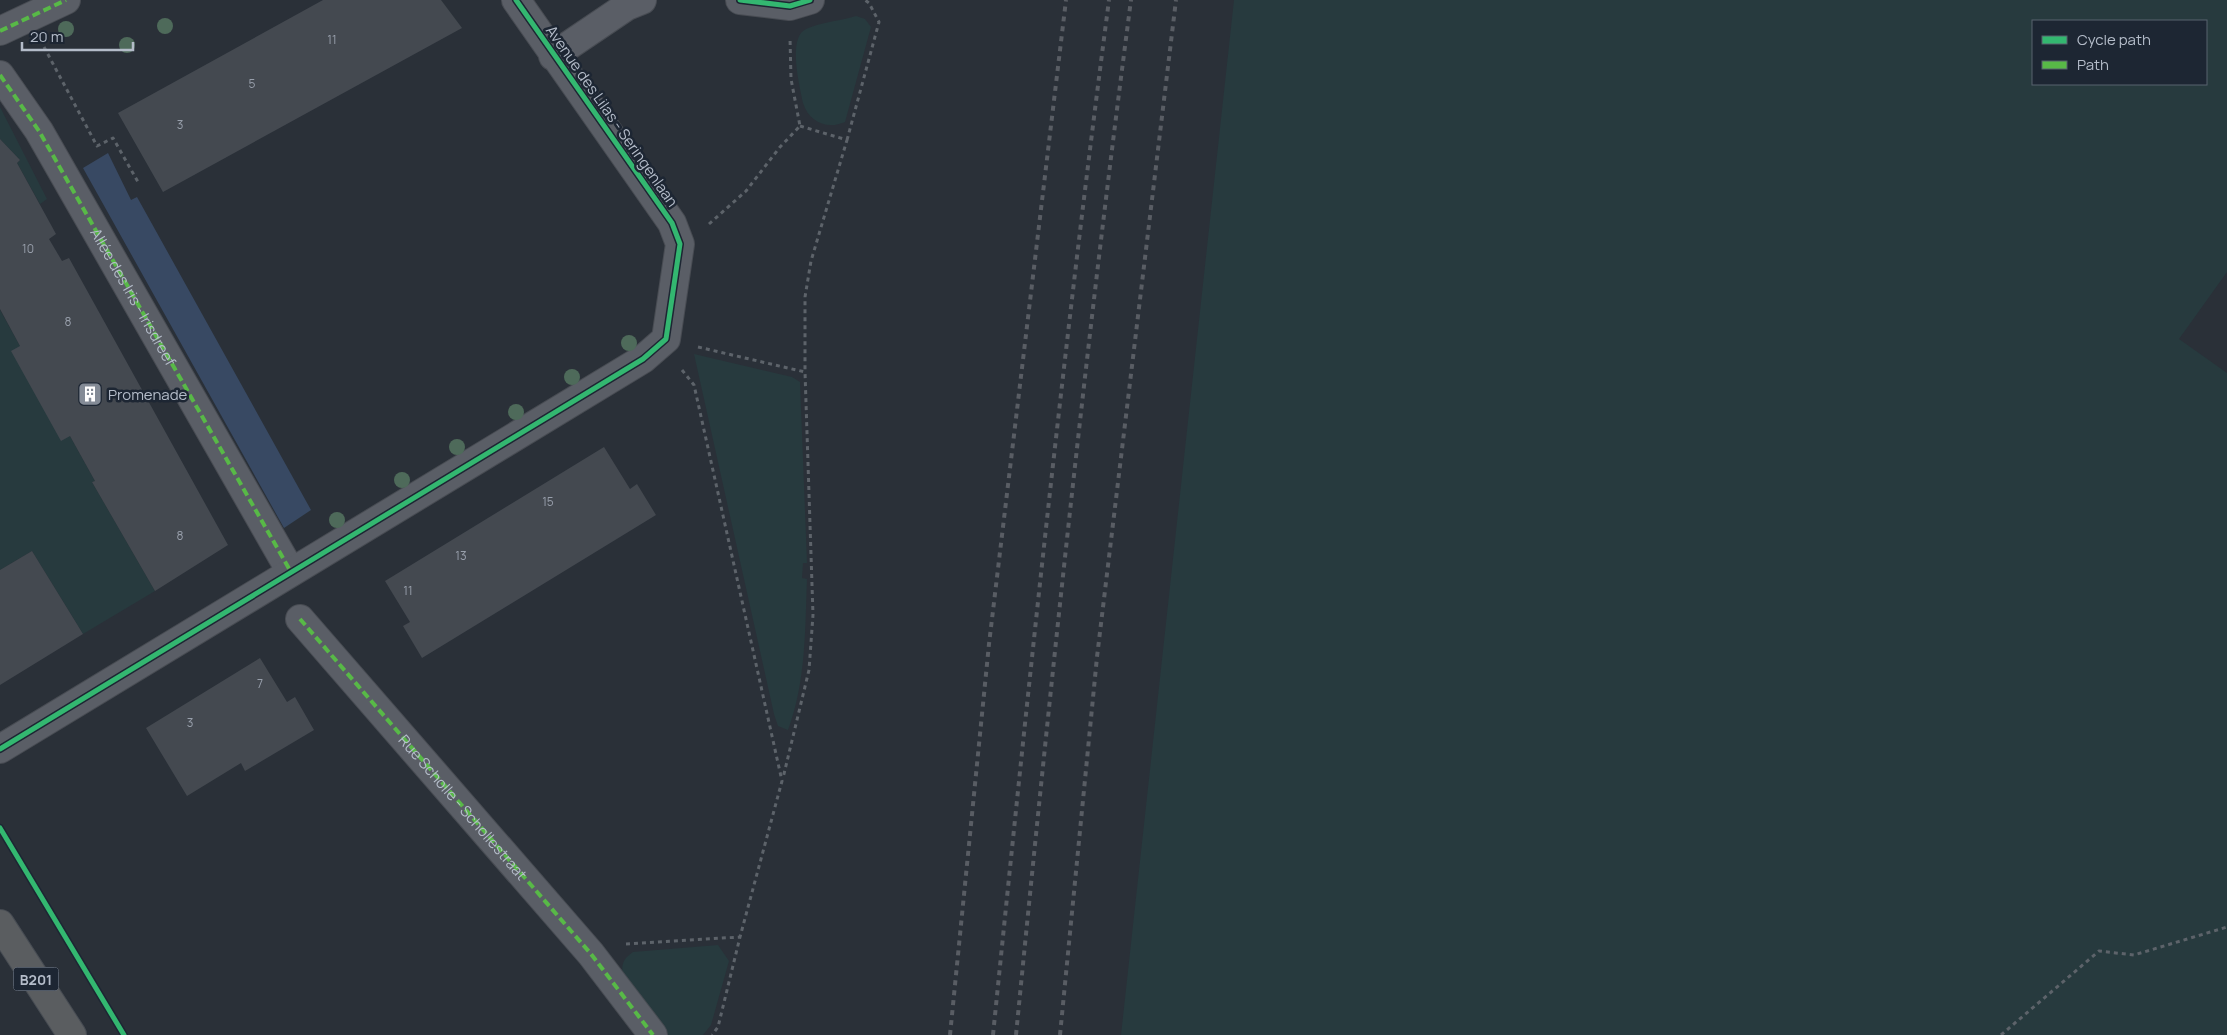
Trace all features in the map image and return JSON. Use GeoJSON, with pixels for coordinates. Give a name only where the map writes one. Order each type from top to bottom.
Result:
{"type":"FeatureCollection","features":[{"type":"Feature","properties":{"kind":"highway","name":"B201"},"geometry":{"type":"LineString","coordinates":[[0,924],[72,1035]]}},
{"type":"Feature","properties":{"kind":"street"},"geometry":{"type":"LineString","coordinates":[[0,31],[66,0]]}},
{"type":"Feature","properties":{"kind":"street","name":"Avenue des Lilas - Seringenlaan"},"geometry":{"type":"LineString","coordinates":[[516,0],[553,56],[663,207],[680,244]]}},
{"type":"Feature","properties":{"kind":"street"},"geometry":{"type":"LineString","coordinates":[[553,56],[627,6],[642,0]]}},
{"type":"Feature","properties":{"kind":"street"},"geometry":{"type":"LineString","coordinates":[[740,0],[800,3]]}},
{"type":"Feature","properties":{"kind":"street","name":"Allée des Iris - Irisdreef"},"geometry":{"type":"LineString","coordinates":[[0,75],[39,131],[291,572]]}},
{"type":"Feature","properties":{"kind":"street"},"geometry":{"type":"LineString","coordinates":[[0,749],[643,359],[676,349],[680,244]]}},
{"type":"Feature","properties":{"kind":"street","name":"Rue Scholle - Schollestraat"},"geometry":{"type":"LineString","coordinates":[[300,619],[591,954],[653,1035]]}},
{"type":"Feature","properties":{"kind":"path"},"geometry":{"type":"LineString","coordinates":[[712,1035],[718,1027],[809,670],[813,615],[805,372],[805,297],[811,262],[879,22],[869,3],[865,0]]}},
{"type":"Feature","properties":{"kind":"path"},"geometry":{"type":"LineString","coordinates":[[800,3],[791,79],[800,126]]}},
{"type":"Feature","properties":{"kind":"path"},"geometry":{"type":"LineString","coordinates":[[28,18],[96,146],[112,138],[138,182]]}},
{"type":"Feature","properties":{"kind":"path"},"geometry":{"type":"LineString","coordinates":[[800,126],[847,140]]}},
{"type":"Feature","properties":{"kind":"path"},"geometry":{"type":"LineString","coordinates":[[680,244],[699,233],[746,190],[780,147],[800,126]]}},
{"type":"Feature","properties":{"kind":"path"},"geometry":{"type":"LineString","coordinates":[[676,349],[805,372]]}},
{"type":"Feature","properties":{"kind":"path"},"geometry":{"type":"LineString","coordinates":[[676,349],[694,384],[782,781]]}},
{"type":"Feature","properties":{"kind":"path"},"geometry":{"type":"LineString","coordinates":[[2001,1035],[2099,952],[2134,955],[2227,927]]}},
{"type":"Feature","properties":{"kind":"path"},"geometry":{"type":"LineString","coordinates":[[591,954],[610,945],[740,937]]}},
{"type":"Feature","properties":{"kind":"green space"},"geometry":{"type":"Polygon","coordinates":[[[1234,0],[2227,0],[2227,272],[2179,339],[2227,373],[2227,1035],[1121,1035],[1234,0]]]}},
{"type":"Feature","properties":{"kind":"green space"},"geometry":{"type":"Polygon","coordinates":[[[856,16],[865,19],[871,27],[845,122],[825,125],[810,115],[803,103],[796,63],[797,42],[800,34],[806,29],[856,16]]]}},
{"type":"Feature","properties":{"kind":"green space"},"geometry":{"type":"Polygon","coordinates":[[[0,107],[47,199],[40,204],[17,163],[20,160],[0,139],[0,107]]]}},
{"type":"Feature","properties":{"kind":"green space"},"geometry":{"type":"Polygon","coordinates":[[[0,310],[95,481],[92,482],[155,591],[83,634],[32,551],[0,570],[0,310]]]}},
{"type":"Feature","properties":{"kind":"green space"},"geometry":{"type":"Polygon","coordinates":[[[694,354],[792,377],[800,382],[807,563],[803,563],[802,578],[807,579],[806,617],[801,675],[794,712],[788,730],[778,726],[774,714],[694,354]]]}},
{"type":"Feature","properties":{"kind":"green space"},"geometry":{"type":"Polygon","coordinates":[[[718,945],[729,961],[711,1025],[703,1035],[667,1035],[623,976],[622,968],[625,960],[633,952],[718,945]]]}},
{"type":"Feature","properties":{"kind":"water"},"geometry":{"type":"Polygon","coordinates":[[[108,153],[131,200],[137,197],[311,510],[284,528],[83,168],[108,153]]]}},
{"type":"Feature","properties":{"kind":"building"},"geometry":{"type":"Polygon","coordinates":[[[323,0],[441,0],[462,28],[163,192],[118,113],[323,0]]]}},
{"type":"Feature","properties":{"kind":"building","name":"Promenade"},"geometry":{"type":"Polygon","coordinates":[[[0,139],[20,160],[17,163],[56,234],[49,239],[62,261],[69,258],[228,545],[155,591],[92,482],[95,481],[70,436],[61,441],[11,351],[20,346],[0,309],[0,139]]]}},
{"type":"Feature","properties":{"kind":"building"},"geometry":{"type":"Polygon","coordinates":[[[604,447],[630,489],[637,484],[656,515],[422,658],[403,626],[410,622],[385,581],[604,447]]]}},
{"type":"Feature","properties":{"kind":"building"},"geometry":{"type":"Polygon","coordinates":[[[32,551],[83,634],[0,685],[0,570],[32,551]]]}},
{"type":"Feature","properties":{"kind":"building"},"geometry":{"type":"Polygon","coordinates":[[[260,658],[287,702],[295,697],[314,730],[245,771],[241,763],[187,796],[146,728],[260,658]]]}},
{"type":"Feature","properties":{"kind":"railway"},"geometry":{"type":"LineString","coordinates":[[950,1035],[989,644],[1066,0]]}},
{"type":"Feature","properties":{"kind":"railway"},"geometry":{"type":"LineString","coordinates":[[993,1035],[1047,517],[1109,0]]}},
{"type":"Feature","properties":{"kind":"railway"},"geometry":{"type":"LineString","coordinates":[[1016,1035],[1069,517],[1131,0]]}},
{"type":"Feature","properties":{"kind":"railway"},"geometry":{"type":"LineString","coordinates":[[1060,1035],[1097,657],[1176,0]]}},
{"type":"Feature","properties":{"kind":"marked path"},"geometry":{"type":"LineString","coordinates":[[0,31],[66,0]]}},
{"type":"Feature","properties":{"kind":"marked path"},"geometry":{"type":"LineString","coordinates":[[0,75],[39,131],[291,572]]}},
{"type":"Feature","properties":{"kind":"marked path"},"geometry":{"type":"LineString","coordinates":[[300,619],[591,954],[653,1035]]}},
{"type":"Feature","properties":{"kind":"cycle path"},"geometry":{"type":"LineString","coordinates":[[0,749],[643,359],[666,339],[680,244],[672,223],[516,0]]}},
{"type":"Feature","properties":{"kind":"cycle path"},"geometry":{"type":"LineString","coordinates":[[740,0],[790,6],[810,0]]}},
{"type":"Feature","properties":{"kind":"cycle path"},"geometry":{"type":"LineString","coordinates":[[0,828],[124,1035]]}},
{"type":"Feature","properties":{"kind":"place","name":"Promenade"},"geometry":{"type":"Point","coordinates":[90,394]}}]}
